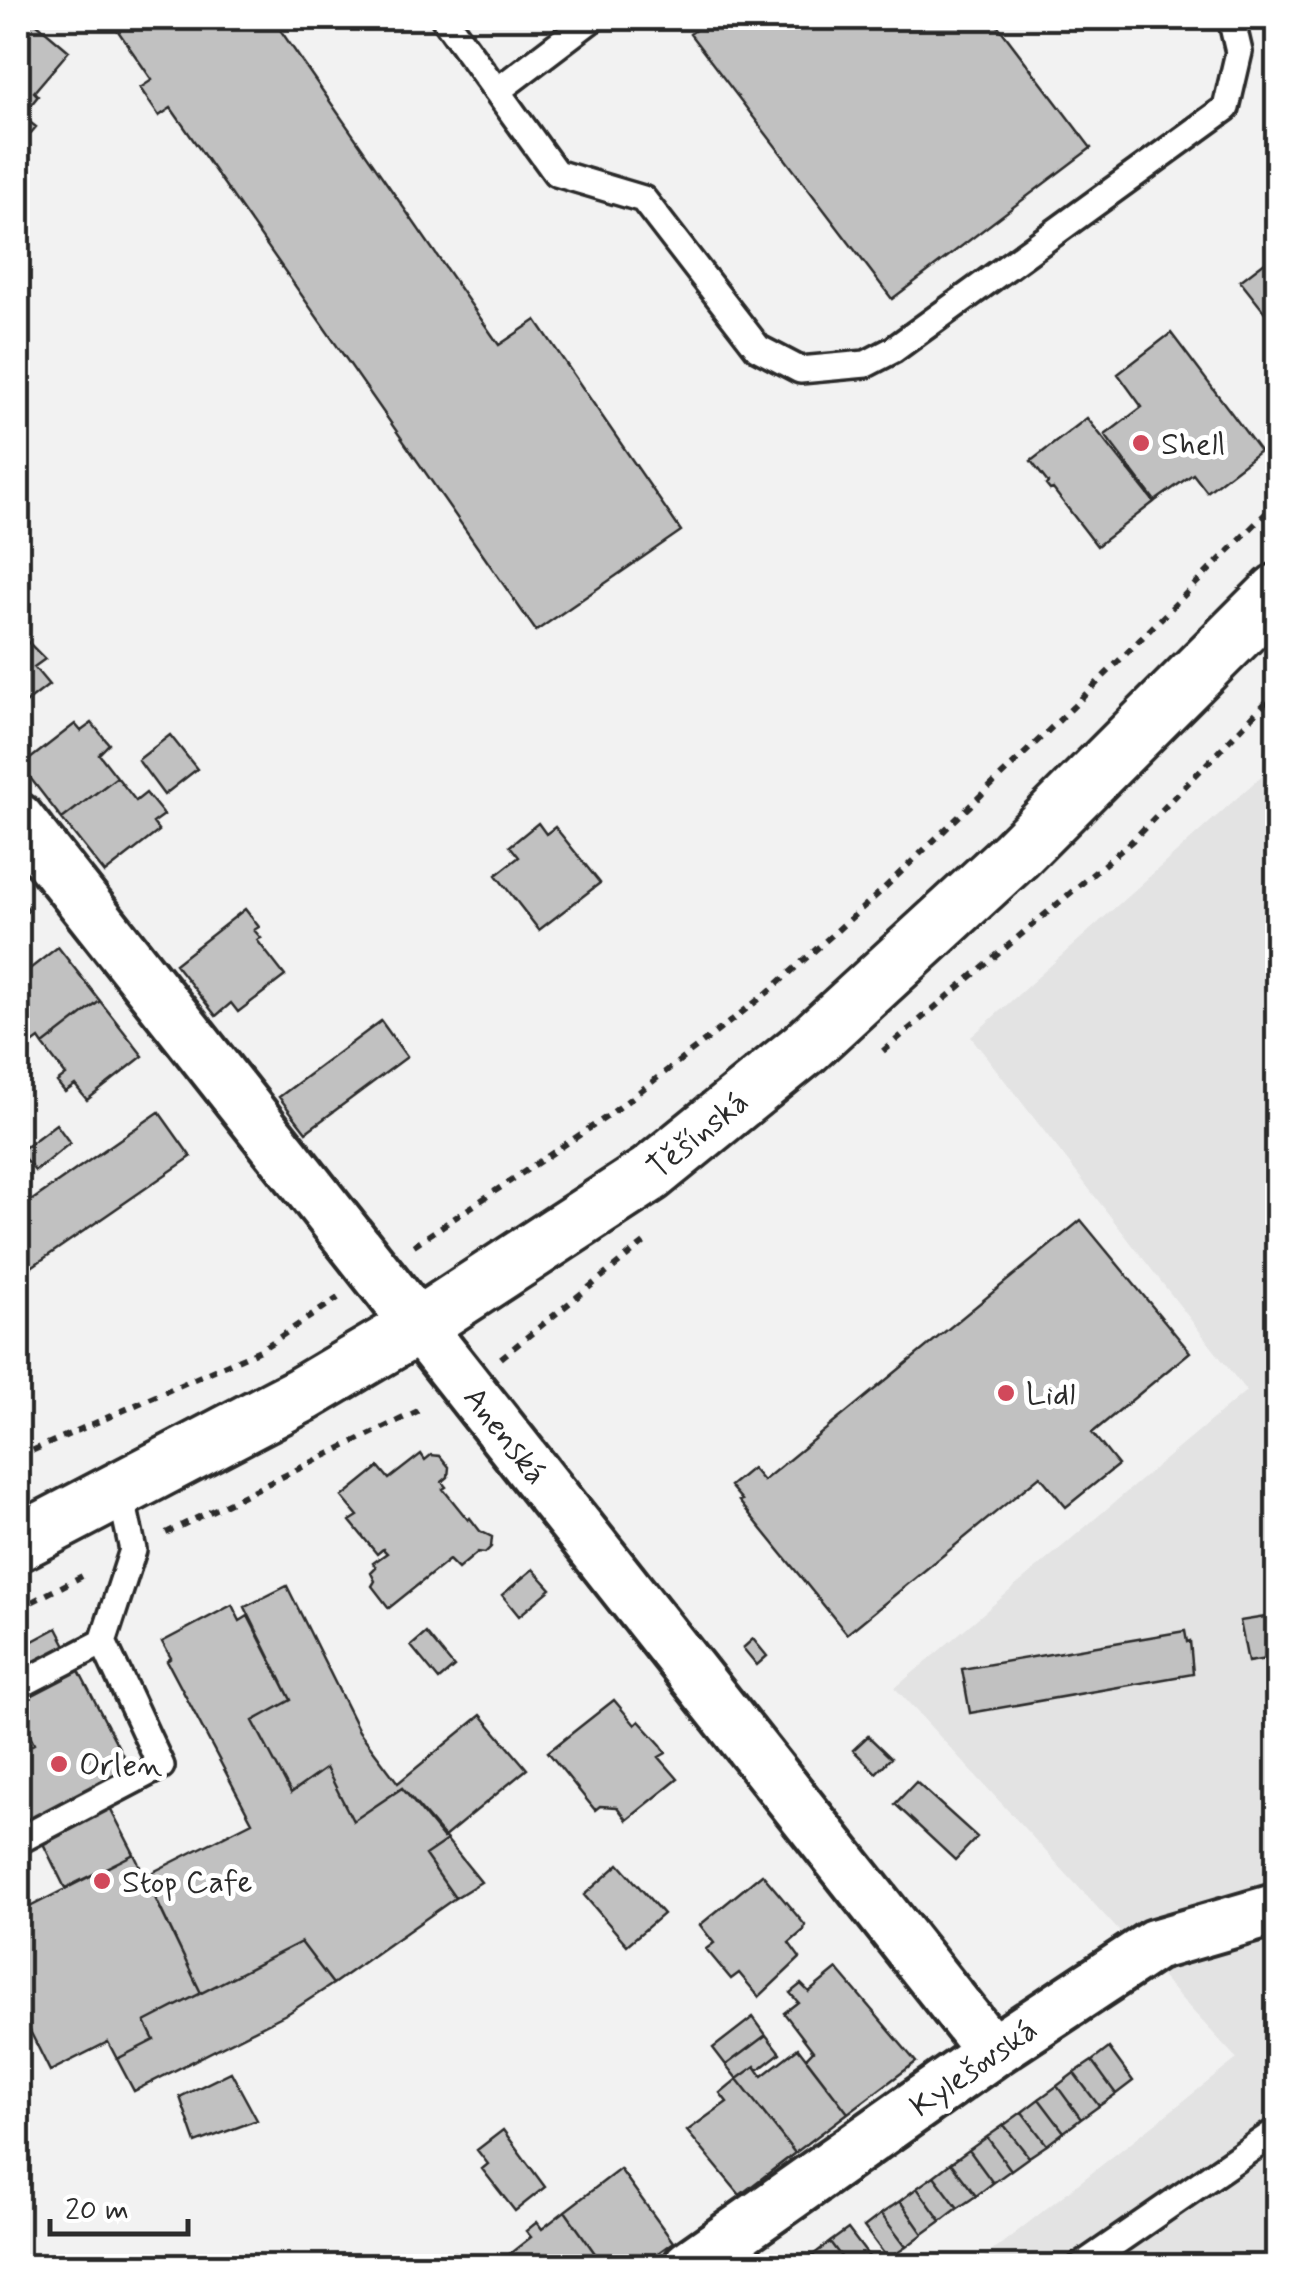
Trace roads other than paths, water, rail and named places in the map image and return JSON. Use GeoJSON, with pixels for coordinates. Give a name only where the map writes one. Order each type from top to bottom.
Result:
{"type":"FeatureCollection","features":[{"type":"Feature","properties":{"kind":"street","name":"Těšínská"},"geometry":{"type":"LineString","coordinates":[[18,1544],[303,1394],[416,1327],[650,1174],[805,1048],[1015,855],[1278,592]]}},
{"type":"Feature","properties":{"kind":"street","name":"Anenská"},"geometry":{"type":"LineString","coordinates":[[18,820],[992,2052]]}},
{"type":"Feature","properties":{"kind":"street","name":"Kylešovská"},"geometry":{"type":"LineString","coordinates":[[689,2266],[992,2052],[1154,1946],[1278,1908]]}},
{"type":"Feature","properties":{"kind":"lane"},"geometry":{"type":"LineString","coordinates":[[444,18],[556,173],[643,199],[758,348],[800,370],[866,364],[893,350],[1226,108],[1239,52],[1231,18]]}},
{"type":"Feature","properties":{"kind":"lane"},"geometry":{"type":"LineString","coordinates":[[497,91],[593,18]]}},
{"type":"Feature","properties":{"kind":"lane"},"geometry":{"type":"LineString","coordinates":[[18,1841],[161,1766],[103,1642],[133,1550],[120,1490]]}},
{"type":"Feature","properties":{"kind":"lane"},"geometry":{"type":"LineString","coordinates":[[18,1686],[103,1642]]}},
{"type":"Feature","properties":{"kind":"lane"},"geometry":{"type":"LineString","coordinates":[[1081,2266],[1278,2130]]}},
{"type":"Feature","properties":{"kind":"place","name":"Shell"},"geometry":{"type":"Point","coordinates":[1141,443]}},
{"type":"Feature","properties":{"kind":"place","name":"Lidl"},"geometry":{"type":"Point","coordinates":[1006,1393]}},
{"type":"Feature","properties":{"kind":"place","name":"Orlen"},"geometry":{"type":"Point","coordinates":[59,1764]}},
{"type":"Feature","properties":{"kind":"place","name":"Stop Cafe"},"geometry":{"type":"Point","coordinates":[102,1881]}}]}
